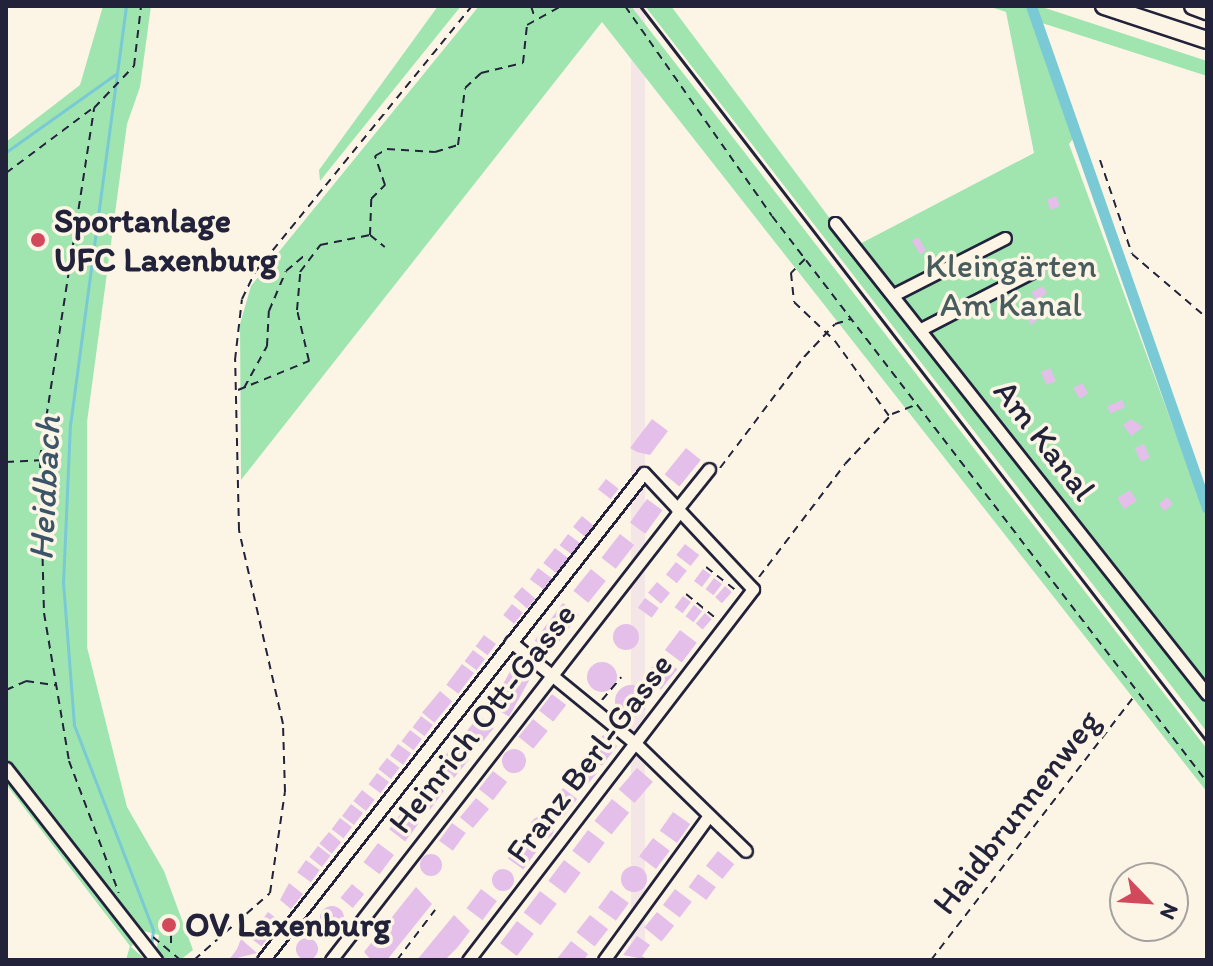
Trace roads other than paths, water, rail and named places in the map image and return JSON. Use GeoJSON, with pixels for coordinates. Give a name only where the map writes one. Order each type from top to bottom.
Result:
{"type":"FeatureCollection","features":[{"type":"Feature","properties":{"kind":"highway"},"geometry":{"type":"LineString","coordinates":[[1104,6],[1207,40]]}},
{"type":"Feature","properties":{"kind":"highway"},"geometry":{"type":"LineString","coordinates":[[1193,6],[1207,11]]}},
{"type":"Feature","properties":{"kind":"street","name":"Am Kanal"},"geometry":{"type":"LineString","coordinates":[[835,223],[897,293],[1207,694]]}},
{"type":"Feature","properties":{"kind":"street"},"geometry":{"type":"LineString","coordinates":[[897,293],[1005,238]]}},
{"type":"Feature","properties":{"kind":"street"},"geometry":{"type":"LineString","coordinates":[[923,328],[1036,270]]}},
{"type":"Feature","properties":{"kind":"street","name":"Heinrich Ott-Gasse"},"geometry":{"type":"LineString","coordinates":[[335,958],[678,511],[713,471]]}},
{"type":"Feature","properties":{"kind":"street"},"geometry":{"type":"LineString","coordinates":[[263,960],[644,473],[678,511]]}},
{"type":"Feature","properties":{"kind":"street","name":"Franz Berl-Gasse"},"geometry":{"type":"LineString","coordinates":[[468,960],[753,589],[678,511]]}},
{"type":"Feature","properties":{"kind":"street"},"geometry":{"type":"LineString","coordinates":[[511,642],[636,744],[746,851]]}},
{"type":"Feature","properties":{"kind":"street"},"geometry":{"type":"LineString","coordinates":[[6,768],[142,947],[156,959]]}},
{"type":"Feature","properties":{"kind":"street"},"geometry":{"type":"LineString","coordinates":[[604,960],[708,817]]}},
{"type":"Feature","properties":{"kind":"waterway","name":"Heidbach"},"geometry":{"type":"LineString","coordinates":[[126,6],[70,423],[63,582],[74,725],[153,930],[151,947]]}},
{"type":"Feature","properties":{"kind":"waterway"},"geometry":{"type":"LineString","coordinates":[[1031,6],[1207,508]]}},
{"type":"Feature","properties":{"kind":"waterway"},"geometry":{"type":"LineString","coordinates":[[6,152],[117,73]]}},
{"type":"Feature","properties":{"kind":"railway"},"geometry":{"type":"LineString","coordinates":[[640,6],[1207,742]]}},
{"type":"Feature","properties":{"kind":"place","name":"Sportanlage UFC Laxenburg"},"geometry":{"type":"Point","coordinates":[38,240]}},
{"type":"Feature","properties":{"kind":"place","name":"OV Laxenburg"},"geometry":{"type":"Point","coordinates":[169,925]}},
{"type":"Feature","properties":{"kind":"park label","name":"Kleingärten Am Kanal"},"geometry":{"type":"Point","coordinates":[1011,284]}}]}
